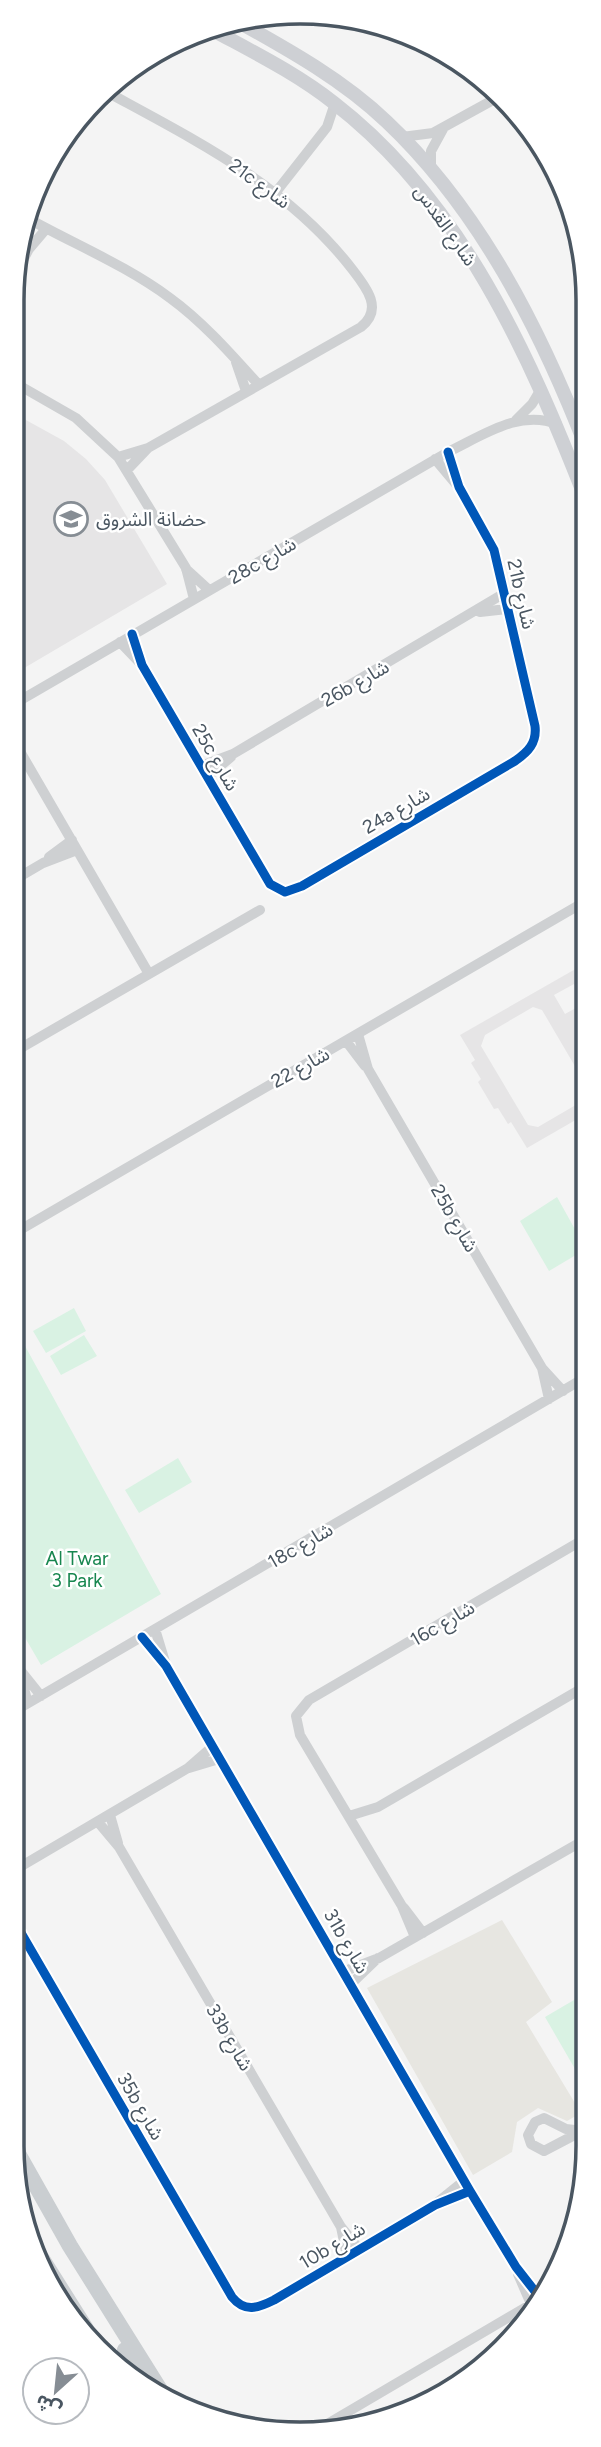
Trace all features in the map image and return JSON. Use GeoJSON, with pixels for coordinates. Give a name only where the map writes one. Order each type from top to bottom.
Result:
{"type":"FeatureCollection","features":[{"type":"Feature","properties":{"kind":"main road","name":"شارع القدس"},"geometry":{"type":"LineString","coordinates":[[251,29],[321,70],[372,108],[431,169],[464,211],[508,280],[557,376],[576,423]]}},
{"type":"Feature","properties":{"kind":"main road","name":"شارع القدس"},"geometry":{"type":"LineString","coordinates":[[223,36],[283,68],[335,103],[398,162],[447,222],[508,322],[541,388],[576,474]]}},
{"type":"Feature","properties":{"kind":"main road"},"geometry":{"type":"LineString","coordinates":[[283,68],[285,61],[291,59],[372,108]]}},
{"type":"Feature","properties":{"kind":"main road"},"geometry":{"type":"LineString","coordinates":[[25,2166],[134,2366]]}},
{"type":"Feature","properties":{"kind":"main road"},"geometry":{"type":"LineString","coordinates":[[70,2246],[155,2382]]}},
{"type":"Feature","properties":{"kind":"street","name":"21c شارع"},"geometry":{"type":"LineString","coordinates":[[115,96],[225,156],[276,192],[318,229],[344,258],[369,294],[372,314],[360,327],[258,384]]}},
{"type":"Feature","properties":{"kind":"street"},"geometry":{"type":"LineString","coordinates":[[402,136],[423,136],[443,129],[492,102]]}},
{"type":"Feature","properties":{"kind":"street"},"geometry":{"type":"LineString","coordinates":[[276,192],[327,127],[335,103]]}},
{"type":"Feature","properties":{"kind":"street"},"geometry":{"type":"LineString","coordinates":[[431,169],[433,143],[443,129]]}},
{"type":"Feature","properties":{"kind":"street"},"geometry":{"type":"LineString","coordinates":[[36,223],[150,284],[191,315],[258,384],[148,448],[118,457]]}},
{"type":"Feature","properties":{"kind":"street"},"geometry":{"type":"LineString","coordinates":[[30,248],[47,229]]}},
{"type":"Feature","properties":{"kind":"street"},"geometry":{"type":"LineString","coordinates":[[234,358],[246,391]]}},
{"type":"Feature","properties":{"kind":"street"},"geometry":{"type":"LineString","coordinates":[[24,388],[88,427],[128,469],[186,568],[194,599]]}},
{"type":"Feature","properties":{"kind":"street","name":"28c شارع"},"geometry":{"type":"LineString","coordinates":[[24,698],[435,459],[512,422],[526,411],[541,388]]}},
{"type":"Feature","properties":{"kind":"street","name":"28c شارع"},"geometry":{"type":"LineString","coordinates":[[512,422],[540,419],[557,424]]}},
{"type":"Feature","properties":{"kind":"street"},"geometry":{"type":"LineString","coordinates":[[128,469],[148,448]]}},
{"type":"Feature","properties":{"kind":"street","name":"21b شارع"},"geometry":{"type":"LineString","coordinates":[[448,452],[459,487]]}},
{"type":"Feature","properties":{"kind":"street","name":"21b شارع"},"geometry":{"type":"LineString","coordinates":[[435,459],[459,487],[491,541],[535,726],[535,740],[528,751]]}},
{"type":"Feature","properties":{"kind":"street"},"geometry":{"type":"LineString","coordinates":[[186,568],[209,590]]}},
{"type":"Feature","properties":{"kind":"street","name":"26b شارع"},"geometry":{"type":"LineString","coordinates":[[201,766],[233,754],[476,613],[503,594]]}},
{"type":"Feature","properties":{"kind":"street","name":"26b شارع"},"geometry":{"type":"LineString","coordinates":[[476,613],[507,609]]}},
{"type":"Feature","properties":{"kind":"street","name":"25c شارع"},"geometry":{"type":"LineString","coordinates":[[132,634],[142,665],[266,879],[279,891]]}},
{"type":"Feature","properties":{"kind":"street","name":"25c شارع"},"geometry":{"type":"LineString","coordinates":[[120,642],[142,665]]}},
{"type":"Feature","properties":{"kind":"street","name":"24a شارع"},"geometry":{"type":"LineString","coordinates":[[279,891],[297,889],[528,751]]}},
{"type":"Feature","properties":{"kind":"street","name":"26b شارع"},"geometry":{"type":"LineString","coordinates":[[207,777],[233,754]]}},
{"type":"Feature","properties":{"kind":"street"},"geometry":{"type":"LineString","coordinates":[[24,758],[149,974]]}},
{"type":"Feature","properties":{"kind":"street"},"geometry":{"type":"LineString","coordinates":[[24,874],[75,845]]}},
{"type":"Feature","properties":{"kind":"street","name":"شارع 22"},"geometry":{"type":"LineString","coordinates":[[24,1228],[576,907]]}},
{"type":"Feature","properties":{"kind":"street"},"geometry":{"type":"LineString","coordinates":[[24,1046],[260,910]]}},
{"type":"Feature","properties":{"kind":"street","name":"25b شارع"},"geometry":{"type":"LineString","coordinates":[[358,1034],[368,1069]]}},
{"type":"Feature","properties":{"kind":"street","name":"25b شارع"},"geometry":{"type":"LineString","coordinates":[[346,1041],[368,1069],[542,1368],[563,1391]]}},
{"type":"Feature","properties":{"kind":"street","name":"25b شارع"},"geometry":{"type":"LineString","coordinates":[[542,1368],[549,1399]]}},
{"type":"Feature","properties":{"kind":"street","name":"18c شارع"},"geometry":{"type":"LineString","coordinates":[[24,1705],[576,1383]]}},
{"type":"Feature","properties":{"kind":"street","name":"16c شارع"},"geometry":{"type":"LineString","coordinates":[[349,1816],[300,1735],[296,1722],[299,1710],[309,1700],[576,1544]]}},
{"type":"Feature","properties":{"kind":"street","name":"31b شارع"},"geometry":{"type":"LineString","coordinates":[[155,1629],[166,1666]]}},
{"type":"Feature","properties":{"kind":"street","name":"31b شارع"},"geometry":{"type":"LineString","coordinates":[[142,1637],[166,1666],[345,1971],[516,2267],[530,2301]]}},
{"type":"Feature","properties":{"kind":"street"},"geometry":{"type":"LineString","coordinates":[[24,1677],[41,1696]]}},
{"type":"Feature","properties":{"kind":"street"},"geometry":{"type":"LineString","coordinates":[[24,1689],[28,1703]]}},
{"type":"Feature","properties":{"kind":"street"},"geometry":{"type":"LineString","coordinates":[[419,1935],[349,1816],[378,1807],[576,1692]]}},
{"type":"Feature","properties":{"kind":"street"},"geometry":{"type":"LineString","coordinates":[[24,1865],[188,1768],[212,1747]]}},
{"type":"Feature","properties":{"kind":"street"},"geometry":{"type":"LineString","coordinates":[[188,1768],[219,1759]]}},
{"type":"Feature","properties":{"kind":"street"},"geometry":{"type":"LineString","coordinates":[[356,1828],[378,1807]]}},
{"type":"Feature","properties":{"kind":"street","name":"33b شارع"},"geometry":{"type":"LineString","coordinates":[[110,1815],[119,1847]]}},
{"type":"Feature","properties":{"kind":"street","name":"33b شارع"},"geometry":{"type":"LineString","coordinates":[[98,1822],[119,1847],[341,2227],[359,2249]]}},
{"type":"Feature","properties":{"kind":"street"},"geometry":{"type":"LineString","coordinates":[[345,1971],[379,1958],[576,1845]]}},
{"type":"Feature","properties":{"kind":"street","name":"35b شارع"},"geometry":{"type":"LineString","coordinates":[[24,1938],[232,2297],[244,2307]]}},
{"type":"Feature","properties":{"kind":"street"},"geometry":{"type":"LineString","coordinates":[[352,1983],[379,1958]]}},
{"type":"Feature","properties":{"kind":"street"},"geometry":{"type":"LineString","coordinates":[[576,2130],[566,2129],[544,2118],[531,2125],[528,2135],[531,2144],[544,2151],[576,2134]]}},
{"type":"Feature","properties":{"kind":"street","name":"10b شارع"},"geometry":{"type":"LineString","coordinates":[[435,2205],[464,2181]]}},
{"type":"Feature","properties":{"kind":"street","name":"10b شارع"},"geometry":{"type":"LineString","coordinates":[[244,2307],[253,2308],[267,2304],[435,2205],[470,2191]]}},
{"type":"Feature","properties":{"kind":"street","name":"33b شارع"},"geometry":{"type":"LineString","coordinates":[[341,2227],[347,2256]]}},
{"type":"Feature","properties":{"kind":"street","name":"31b شارع"},"geometry":{"type":"LineString","coordinates":[[516,2267],[536,2290]]}},
{"type":"Feature","properties":{"kind":"street"},"geometry":{"type":"LineString","coordinates":[[331,2421],[524,2308]]}},
{"type":"Feature","properties":{"kind":"shaded area","name":"حضانة الشروق"},"geometry":{"type":"Polygon","coordinates":[[[24,419],[64,441],[86,459],[105,480],[167,584],[24,668],[24,419]]]}},
{"type":"Feature","properties":{"kind":"shaded area"},"geometry":{"type":"Polygon","coordinates":[[[576,969],[576,987],[574,984],[554,995],[565,1014],[576,1008],[576,1068],[542,1010],[533,1007],[485,1035],[481,1046],[528,1125],[538,1127],[576,1105],[576,1120],[527,1148],[511,1122],[508,1124],[498,1108],[494,1109],[478,1082],[481,1079],[471,1063],[475,1060],[460,1035],[576,969]]]}},
{"type":"Feature","properties":{"kind":"green space"},"geometry":{"type":"Polygon","coordinates":[[[557,1197],[576,1231],[576,1255],[549,1271],[520,1221],[557,1197]]]}},
{"type":"Feature","properties":{"kind":"green space"},"geometry":{"type":"Polygon","coordinates":[[[74,1308],[86,1331],[46,1353],[33,1331],[74,1308]]]}},
{"type":"Feature","properties":{"kind":"green space"},"geometry":{"type":"Polygon","coordinates":[[[84,1335],[97,1356],[61,1375],[50,1356],[84,1335]]]}},
{"type":"Feature","properties":{"kind":"green space","name":"Al Twar 3 Park"},"geometry":{"type":"Polygon","coordinates":[[[24,1344],[161,1594],[41,1665],[24,1636],[24,1344]]]}},
{"type":"Feature","properties":{"kind":"green space"},"geometry":{"type":"Polygon","coordinates":[[[178,1458],[192,1482],[139,1513],[125,1490],[178,1458]]]}},
{"type":"Feature","properties":{"kind":"green space"},"geometry":{"type":"Polygon","coordinates":[[[576,1999],[576,2071],[545,2017],[576,1999]]]}},
{"type":"Feature","properties":{"kind":"sand"},"geometry":{"type":"Polygon","coordinates":[[[502,1920],[552,2002],[526,2022],[576,2105],[576,2116],[567,2121],[538,2108],[517,2122],[512,2152],[473,2175],[367,1988],[502,1920]]]}},
{"type":"Feature","properties":{"kind":"cycle path"},"geometry":{"type":"LineString","coordinates":[[132,634],[142,665],[270,884],[285,892],[302,886],[515,761],[533,742],[535,726],[494,550],[459,487],[448,452]]}},
{"type":"Feature","properties":{"kind":"cycle path"},"geometry":{"type":"LineString","coordinates":[[142,1637],[166,1666],[470,2191],[516,2267],[535,2292]]}},
{"type":"Feature","properties":{"kind":"cycle path"},"geometry":{"type":"LineString","coordinates":[[24,1938],[232,2297],[242,2305],[252,2308],[274,2300],[435,2205],[470,2191]]}},
{"type":"Feature","properties":{"kind":"place","name":"حضانة الشروق"},"geometry":{"type":"Point","coordinates":[71,519]}}]}
